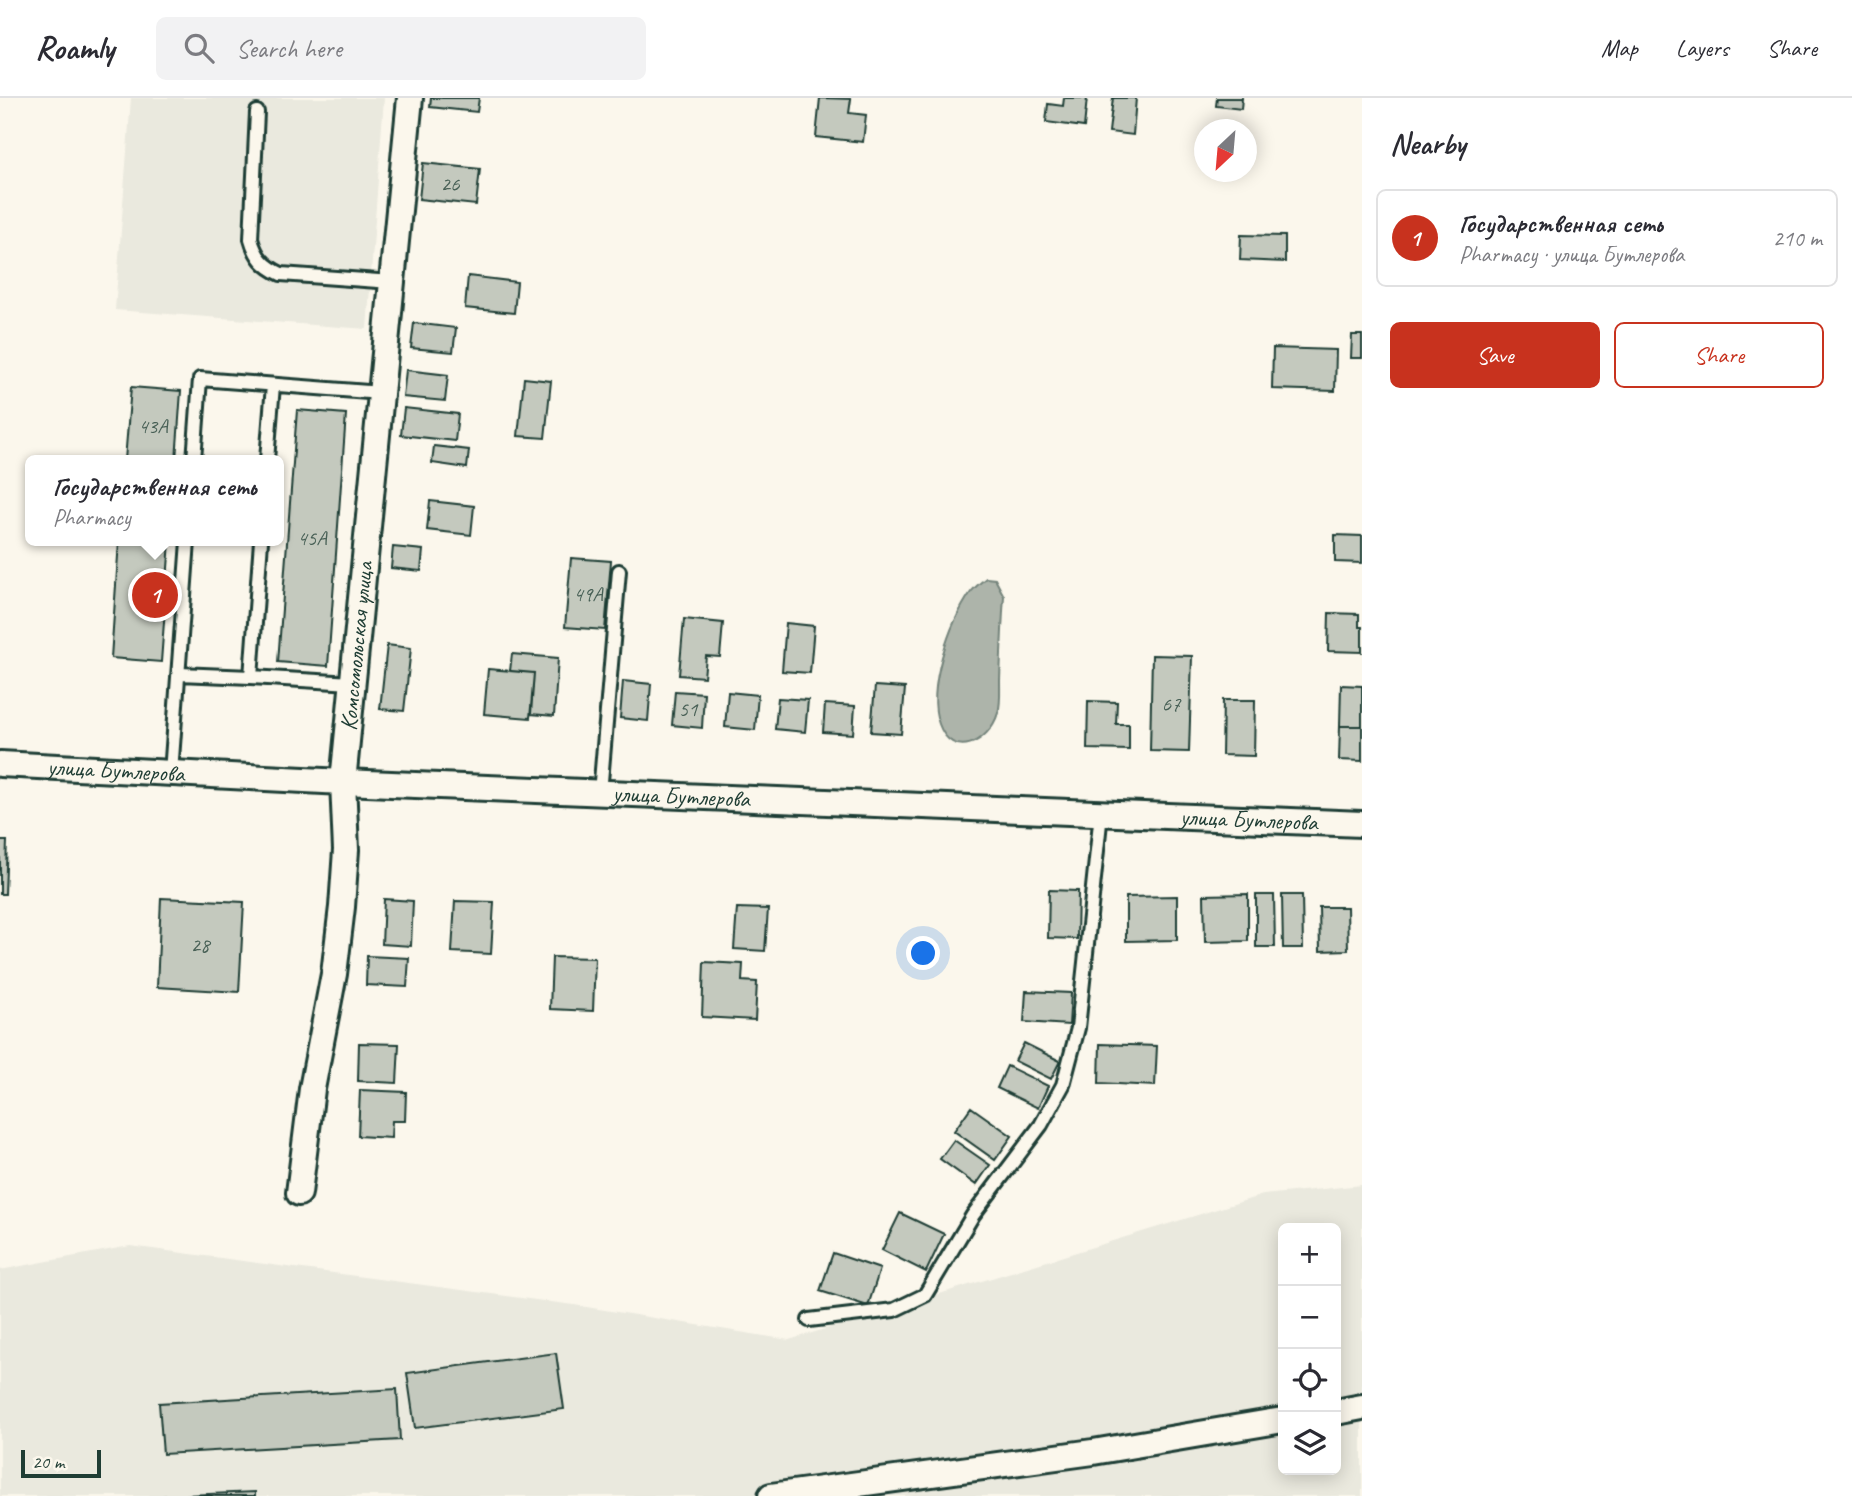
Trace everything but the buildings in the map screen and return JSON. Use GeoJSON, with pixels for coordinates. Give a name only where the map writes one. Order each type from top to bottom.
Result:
{"type":"FeatureCollection","features":[{"type":"Feature","properties":{"kind":"street","name":"Комсомольская улица"},"geometry":{"type":"LineString","coordinates":[[299,1193],[312,1089],[334,974],[340,921],[346,850],[343,782],[410,98]]}},
{"type":"Feature","properties":{"kind":"street","name":"улица Бутлерова"},"geometry":{"type":"LineString","coordinates":[[0,764],[343,782],[1362,824]]}},
{"type":"Feature","properties":{"kind":"street"},"geometry":{"type":"LineString","coordinates":[[1341,1411],[1362,1407]]}},
{"type":"Feature","properties":{"kind":"street"},"geometry":{"type":"LineString","coordinates":[[771,1496],[1093,1452],[1278,1421]]}},
{"type":"Feature","properties":{"kind":"lane"},"geometry":{"type":"LineString","coordinates":[[257,112],[251,239],[255,253],[267,267],[281,274],[392,282]]}},
{"type":"Feature","properties":{"kind":"lane"},"geometry":{"type":"LineString","coordinates":[[194,455],[200,379],[381,393]]}},
{"type":"Feature","properties":{"kind":"lane"},"geometry":{"type":"LineString","coordinates":[[267,455],[273,385]]}},
{"type":"Feature","properties":{"kind":"lane"},"geometry":{"type":"LineString","coordinates":[[171,773],[188,546]]}},
{"type":"Feature","properties":{"kind":"lane"},"geometry":{"type":"LineString","coordinates":[[251,677],[261,546]]}},
{"type":"Feature","properties":{"kind":"lane"},"geometry":{"type":"LineString","coordinates":[[600,793],[619,571]]}},
{"type":"Feature","properties":{"kind":"lane"},"geometry":{"type":"LineString","coordinates":[[179,674],[352,683]]}},
{"type":"Feature","properties":{"kind":"lane"},"geometry":{"type":"LineString","coordinates":[[809,1320],[894,1310],[925,1295],[973,1215],[1041,1125],[1063,1085],[1078,1028],[1101,813]]}},
{"type":"Feature","properties":{"kind":"shaded area"},"geometry":{"type":"Polygon","coordinates":[[[131,98],[384,98],[367,329],[115,310],[131,98]]]}},
{"type":"Feature","properties":{"kind":"shaded area"},"geometry":{"type":"Polygon","coordinates":[[[986,578],[995,579],[1004,596],[1000,705],[987,733],[970,744],[961,745],[952,742],[939,724],[936,710],[938,675],[955,620],[971,592],[986,578]]]}},
{"type":"Feature","properties":{"kind":"shaded area"},"geometry":{"type":"Polygon","coordinates":[[[1362,1185],[1362,1496],[0,1496],[0,1270],[130,1246],[574,1305],[789,1340],[1263,1195],[1362,1185]]]}},
{"type":"Feature","properties":{"kind":"place","name":"Государственная сеть"},"geometry":{"type":"Point","coordinates":[155,595]}}]}
